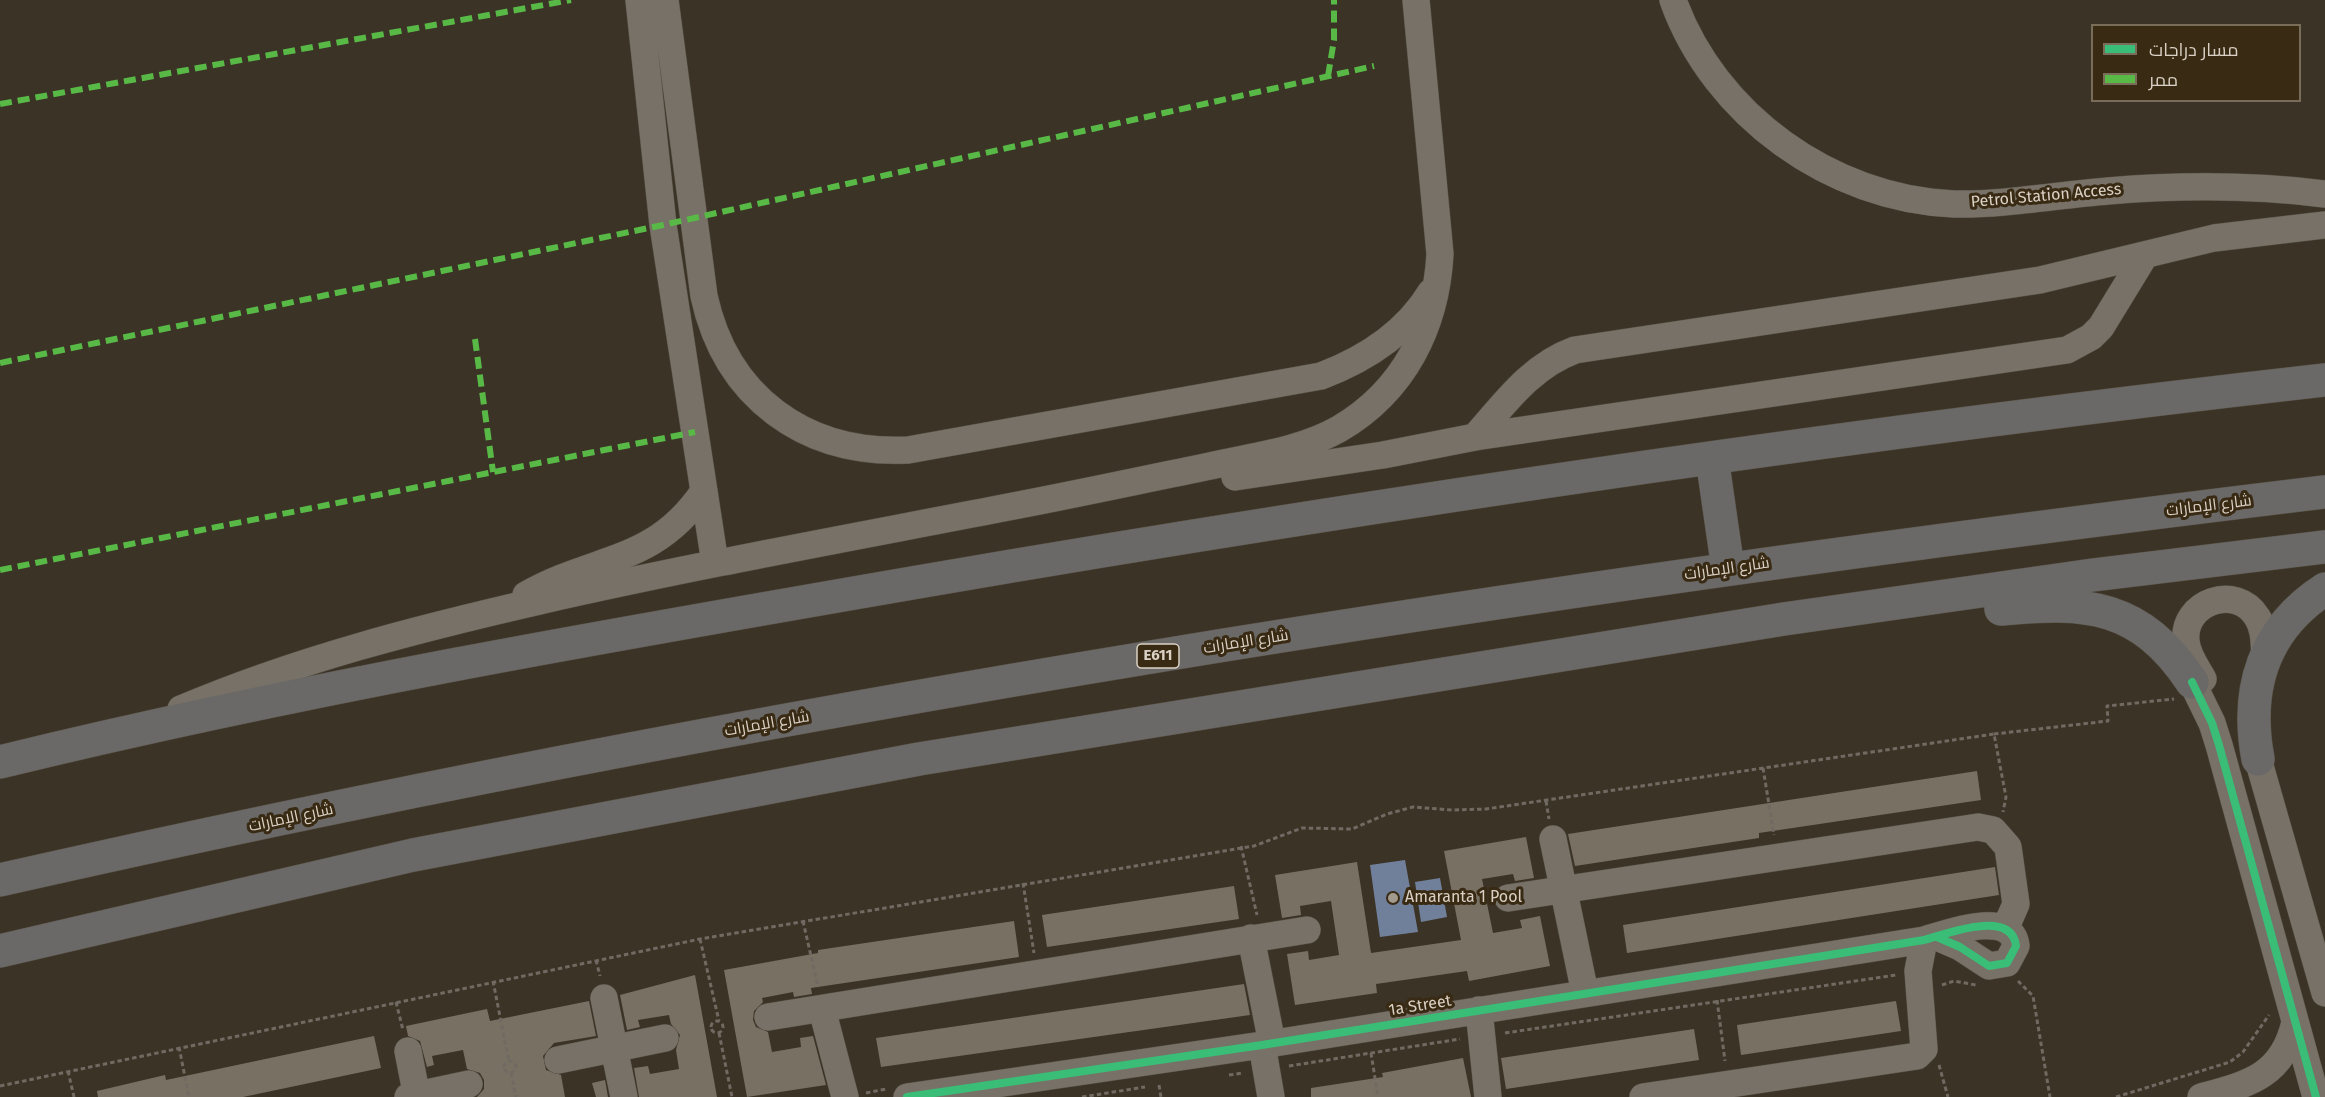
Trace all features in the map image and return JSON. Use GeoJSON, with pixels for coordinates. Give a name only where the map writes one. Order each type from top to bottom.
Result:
{"type":"FeatureCollection","features":[{"type":"Feature","properties":{"kind":"highway"},"geometry":{"type":"LineString","coordinates":[[0,762],[137,729],[551,648],[956,575],[1272,523],[1947,426],[2325,380]]}},
{"type":"Feature","properties":{"kind":"highway"},"geometry":{"type":"LineString","coordinates":[[1712,458],[1728,569]]}},
{"type":"Feature","properties":{"kind":"highway","name":"شارع الإمارات"},"geometry":{"type":"LineString","coordinates":[[0,880],[504,774],[817,715],[1237,643],[1728,569],[2325,492]]}},
{"type":"Feature","properties":{"kind":"highway"},"geometry":{"type":"LineString","coordinates":[[0,951],[413,855],[750,789],[1089,730],[1784,619],[2093,575],[2325,547]]}},
{"type":"Feature","properties":{"kind":"highway"},"geometry":{"type":"LineString","coordinates":[[2258,759],[2253,711],[2256,687],[2265,658],[2289,619],[2325,589]]}},
{"type":"Feature","properties":{"kind":"highway"},"geometry":{"type":"LineString","coordinates":[[1784,619],[1835,623],[2054,604],[2078,605],[2112,614],[2144,630],[2163,645],[2184,691]]}},
{"type":"Feature","properties":{"kind":"street"},"geometry":{"type":"LineString","coordinates":[[639,0],[654,158],[716,563]]}},
{"type":"Feature","properties":{"kind":"street"},"geometry":{"type":"LineString","coordinates":[[665,0],[704,296],[715,334],[734,370],[760,400],[792,424],[829,441],[868,450],[908,450],[1321,376],[1361,358],[1389,339],[1413,317],[1438,281]]}},
{"type":"Feature","properties":{"kind":"street"},"geometry":{"type":"LineString","coordinates":[[137,729],[292,667],[398,635],[716,563],[1076,495],[1286,450],[1336,431],[1380,399],[1403,372],[1425,333],[1438,281],[1440,254],[1416,0]]}},
{"type":"Feature","properties":{"kind":"street","name":"Petrol Station Access"},"geometry":{"type":"LineString","coordinates":[[1673,0],[1680,21],[1699,55],[1721,86],[1747,114],[1776,139],[1807,160],[1841,177],[1877,190],[1953,204],[1991,203],[2115,190],[2187,186],[2269,188],[2325,194]]}},
{"type":"Feature","properties":{"kind":"street"},"geometry":{"type":"LineString","coordinates":[[1475,437],[1529,376],[1559,356],[1575,350],[2040,280],[2112,265],[2214,238],[2325,225]]}},
{"type":"Feature","properties":{"kind":"street"},"geometry":{"type":"LineString","coordinates":[[1076,495],[1306,467],[1475,437],[2067,350],[2091,337],[2101,327],[2145,255]]}},
{"type":"Feature","properties":{"kind":"street"},"geometry":{"type":"LineString","coordinates":[[506,609],[559,578],[627,555],[655,542],[682,519],[704,491]]}},
{"type":"Feature","properties":{"kind":"street"},"geometry":{"type":"LineString","coordinates":[[2265,658],[2261,624],[2242,603],[2224,599],[2214,600],[2198,609],[2187,625],[2186,644],[2211,701],[2212,723],[2316,1097]]}},
{"type":"Feature","properties":{"kind":"street"},"geometry":{"type":"LineString","coordinates":[[2184,691],[2212,723]]}},
{"type":"Feature","properties":{"kind":"street"},"geometry":{"type":"LineString","coordinates":[[2258,759],[2325,993]]}},
{"type":"Feature","properties":{"kind":"street"},"geometry":{"type":"LineString","coordinates":[[1508,898],[1978,827],[1993,830],[2008,847],[2017,895],[2014,912],[2002,927],[2013,935],[2016,946],[2007,963],[1995,967],[1983,963],[1966,950],[1930,938],[1918,971],[1924,1048],[1917,1056],[1643,1097]]}},
{"type":"Feature","properties":{"kind":"street"},"geometry":{"type":"LineString","coordinates":[[1553,838],[1585,993]]}},
{"type":"Feature","properties":{"kind":"street","name":"1a Street"},"geometry":{"type":"LineString","coordinates":[[916,1096],[1047,1087],[1267,1044],[1930,938],[1957,929],[2002,927]]}},
{"type":"Feature","properties":{"kind":"street"},"geometry":{"type":"LineString","coordinates":[[768,1017],[1307,930]]}},
{"type":"Feature","properties":{"kind":"street"},"geometry":{"type":"LineString","coordinates":[[1256,938],[1271,1097]]}},
{"type":"Feature","properties":{"kind":"street"},"geometry":{"type":"LineString","coordinates":[[604,998],[624,1097]]}},
{"type":"Feature","properties":{"kind":"street"},"geometry":{"type":"LineString","coordinates":[[822,1008],[845,1097]]}},
{"type":"Feature","properties":{"kind":"street"},"geometry":{"type":"LineString","coordinates":[[1479,1010],[1488,1097]]}},
{"type":"Feature","properties":{"kind":"street"},"geometry":{"type":"LineString","coordinates":[[2201,1097],[2245,1085],[2269,1071],[2287,1049],[2295,1022]]}},
{"type":"Feature","properties":{"kind":"street"},"geometry":{"type":"LineString","coordinates":[[558,1060],[665,1038]]}},
{"type":"Feature","properties":{"kind":"street"},"geometry":{"type":"LineString","coordinates":[[408,1051],[414,1096],[469,1084]]}},
{"type":"Feature","properties":{"kind":"path"},"geometry":{"type":"LineString","coordinates":[[0,1086],[700,939],[1265,843],[1302,828],[1352,829],[1387,814],[1413,807],[1452,810],[1486,809],[1994,734],[2108,721],[2107,706],[2184,691]]}},
{"type":"Feature","properties":{"kind":"path"},"geometry":{"type":"LineString","coordinates":[[1993,830],[2004,811],[2006,797],[1994,734]]}},
{"type":"Feature","properties":{"kind":"path"},"geometry":{"type":"LineString","coordinates":[[1763,768],[1777,857]]}},
{"type":"Feature","properties":{"kind":"path"},"geometry":{"type":"LineString","coordinates":[[1241,846],[1256,938]]}},
{"type":"Feature","properties":{"kind":"path"},"geometry":{"type":"LineString","coordinates":[[1023,883],[1037,974]]}},
{"type":"Feature","properties":{"kind":"path"},"geometry":{"type":"LineString","coordinates":[[803,921],[822,1008]]}},
{"type":"Feature","properties":{"kind":"path"},"geometry":{"type":"LineString","coordinates":[[700,939],[719,1021],[724,1027],[719,1033]]}},
{"type":"Feature","properties":{"kind":"path"},"geometry":{"type":"LineString","coordinates":[[493,981],[509,1062],[506,1064],[505,1071],[511,1073]]}},
{"type":"Feature","properties":{"kind":"path"},"geometry":{"type":"LineString","coordinates":[[1922,1020],[1937,1004],[1942,984],[1954,981],[1978,986]]}},
{"type":"Feature","properties":{"kind":"path"},"geometry":{"type":"LineString","coordinates":[[1717,1000],[1728,1084]]}},
{"type":"Feature","properties":{"kind":"path"},"geometry":{"type":"LineString","coordinates":[[396,1002],[408,1051]]}},
{"type":"Feature","properties":{"kind":"path"},"geometry":{"type":"LineString","coordinates":[[2116,1097],[2230,1062],[2243,1052],[2269,1015]]}},
{"type":"Feature","properties":{"kind":"path"},"geometry":{"type":"LineString","coordinates":[[719,1021],[712,1023],[711,1028],[715,1033],[719,1033]]}},
{"type":"Feature","properties":{"kind":"path"},"geometry":{"type":"LineString","coordinates":[[719,1033],[732,1097]]}},
{"type":"Feature","properties":{"kind":"path"},"geometry":{"type":"LineString","coordinates":[[179,1047],[189,1097]]}},
{"type":"Feature","properties":{"kind":"path"},"geometry":{"type":"LineString","coordinates":[[1924,1048],[1942,1069],[1948,1097]]}},
{"type":"Feature","properties":{"kind":"path"},"geometry":{"type":"LineString","coordinates":[[1371,1053],[1378,1097]]}},
{"type":"Feature","properties":{"kind":"path"},"geometry":{"type":"LineString","coordinates":[[509,1062],[515,1064],[514,1072],[511,1073]]}},
{"type":"Feature","properties":{"kind":"path"},"geometry":{"type":"LineString","coordinates":[[68,1071],[74,1097]]}},
{"type":"Feature","properties":{"kind":"path"},"geometry":{"type":"LineString","coordinates":[[511,1073],[516,1097]]}},
{"type":"Feature","properties":{"kind":"path"},"geometry":{"type":"LineString","coordinates":[[1159,1085],[1161,1097]]}},
{"type":"Feature","properties":{"kind":"water","name":"Amaranta 1 Pool"},"geometry":{"type":"Polygon","coordinates":[[[1405,860],[1418,932],[1380,937],[1370,865],[1405,860]]]}},
{"type":"Feature","properties":{"kind":"water"},"geometry":{"type":"Polygon","coordinates":[[[1440,878],[1447,917],[1421,922],[1415,882],[1440,878]]]}},
{"type":"Feature","properties":{"kind":"building"},"geometry":{"type":"Polygon","coordinates":[[[1977,771],[1981,800],[1759,833],[1759,838],[1575,866],[1568,834],[1977,771]]]}},
{"type":"Feature","properties":{"kind":"building"},"geometry":{"type":"Polygon","coordinates":[[[1526,837],[1534,878],[1515,881],[1513,874],[1482,879],[1493,933],[1522,928],[1520,920],[1540,916],[1550,966],[1469,981],[1467,971],[1376,984],[1377,993],[1295,1005],[1287,954],[1308,951],[1309,960],[1339,955],[1331,901],[1300,906],[1301,915],[1282,918],[1275,875],[1357,862],[1371,953],[1461,940],[1444,851],[1526,837]]]}},
{"type":"Feature","properties":{"kind":"building"},"geometry":{"type":"Polygon","coordinates":[[[1995,867],[1999,895],[1627,953],[1623,925],[1995,867]]]}},
{"type":"Feature","properties":{"kind":"building"},"geometry":{"type":"Polygon","coordinates":[[[1234,886],[1239,919],[1047,947],[1042,915],[1234,886]]]}},
{"type":"Feature","properties":{"kind":"building"},"geometry":{"type":"Polygon","coordinates":[[[1014,921],[1019,957],[811,988],[812,994],[794,997],[793,992],[762,998],[763,1002],[754,1011],[753,1020],[756,1027],[768,1032],[772,1052],[801,1047],[800,1038],[813,1036],[826,1085],[747,1097],[724,970],[818,953],[818,950],[1014,921]]]}},
{"type":"Feature","properties":{"kind":"building"},"geometry":{"type":"Polygon","coordinates":[[[695,975],[717,1097],[639,1097],[634,1068],[648,1066],[650,1074],[679,1069],[676,1050],[680,1035],[671,1024],[669,1015],[638,1020],[640,1027],[627,1030],[620,995],[695,975]]]}},
{"type":"Feature","properties":{"kind":"building"},"geometry":{"type":"Polygon","coordinates":[[[1244,984],[1250,1015],[881,1067],[876,1038],[1244,984]]]}},
{"type":"Feature","properties":{"kind":"building"},"geometry":{"type":"Polygon","coordinates":[[[589,1001],[596,1036],[554,1043],[543,1056],[546,1070],[561,1075],[565,1097],[477,1097],[484,1089],[484,1080],[480,1073],[467,1069],[463,1050],[432,1056],[434,1065],[427,1067],[420,1041],[408,1036],[406,1026],[487,1009],[490,1021],[589,1001]]]}},
{"type":"Feature","properties":{"kind":"building"},"geometry":{"type":"Polygon","coordinates":[[[1896,1001],[1901,1031],[1741,1055],[1737,1025],[1896,1001]]]}},
{"type":"Feature","properties":{"kind":"building"},"geometry":{"type":"Polygon","coordinates":[[[1694,1029],[1699,1060],[1506,1089],[1501,1058],[1694,1029]]]}},
{"type":"Feature","properties":{"kind":"building"},"geometry":{"type":"Polygon","coordinates":[[[374,1036],[381,1068],[243,1097],[98,1097],[97,1091],[165,1075],[166,1080],[374,1036]]]}},
{"type":"Feature","properties":{"kind":"building"},"geometry":{"type":"Polygon","coordinates":[[[1463,1058],[1471,1097],[1311,1097],[1311,1088],[1383,1077],[1382,1073],[1463,1058]]]}},
{"type":"Feature","properties":{"kind":"building"},"geometry":{"type":"Polygon","coordinates":[[[605,1080],[608,1097],[596,1097],[592,1083],[605,1080]]]}},
{"type":"Feature","properties":{"kind":"marked path"},"geometry":{"type":"LineString","coordinates":[[0,104],[571,0]]}},
{"type":"Feature","properties":{"kind":"marked path"},"geometry":{"type":"LineString","coordinates":[[1328,76],[1334,40],[1334,0]]}},
{"type":"Feature","properties":{"kind":"marked path"},"geometry":{"type":"LineString","coordinates":[[0,363],[663,225],[1374,66]]}},
{"type":"Feature","properties":{"kind":"marked path"},"geometry":{"type":"LineString","coordinates":[[475,339],[493,472]]}},
{"type":"Feature","properties":{"kind":"marked path"},"geometry":{"type":"LineString","coordinates":[[0,570],[695,432]]}},
{"type":"Feature","properties":{"kind":"cycle path"},"geometry":{"type":"LineString","coordinates":[[2192,682],[2212,723],[2219,745],[2316,1097]]}},
{"type":"Feature","properties":{"kind":"cycle path"},"geometry":{"type":"LineString","coordinates":[[907,1097],[1262,1045],[1924,940],[1976,926],[2003,928],[2012,935],[2016,946],[2007,963],[1989,966],[1960,947],[1937,937]]}},
{"type":"Feature","properties":{"kind":"place","name":"Amaranta 1 Pool"},"geometry":{"type":"Point","coordinates":[1393,898]}}]}
